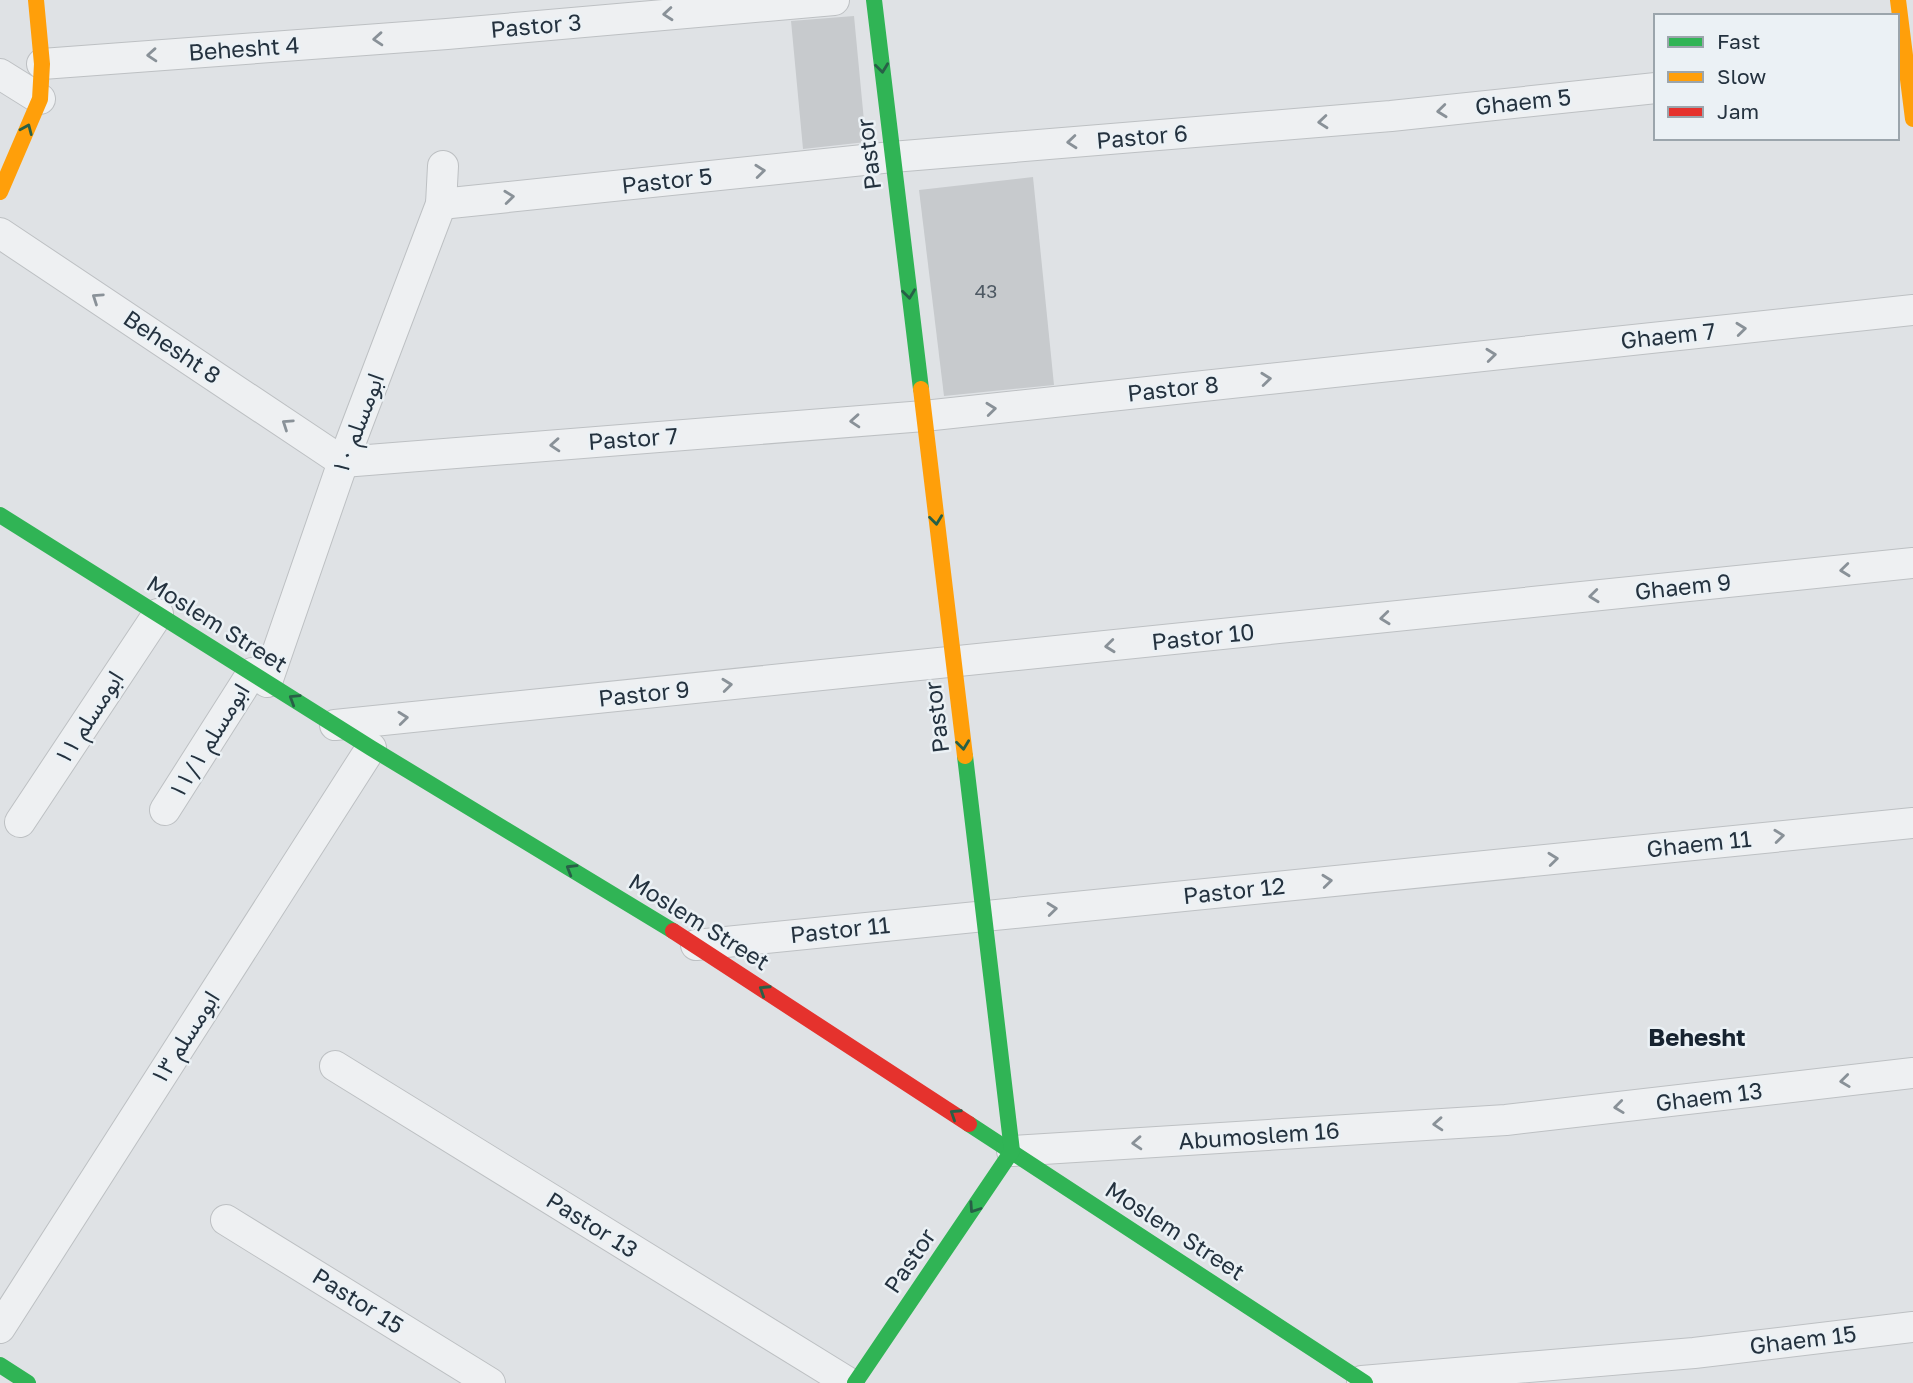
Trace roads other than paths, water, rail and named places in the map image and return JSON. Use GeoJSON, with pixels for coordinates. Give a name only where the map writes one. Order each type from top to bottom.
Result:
{"type":"FeatureCollection","features":[{"type":"Feature","properties":{"kind":"street"},"geometry":{"type":"LineString","coordinates":[[0,191],[40,99],[42,64],[36,0]]}},
{"type":"Feature","properties":{"kind":"street","name":"Pastor 3"},"geometry":{"type":"LineString","coordinates":[[447,34],[834,0]]}},
{"type":"Feature","properties":{"kind":"street","name":"Pastor"},"geometry":{"type":"LineString","coordinates":[[855,1383],[1012,1152],[874,0]]}},
{"type":"Feature","properties":{"kind":"street"},"geometry":{"type":"LineString","coordinates":[[1898,0],[1913,119]]}},
{"type":"Feature","properties":{"kind":"street","name":"Behesht 4"},"geometry":{"type":"LineString","coordinates":[[42,64],[447,34]]}},
{"type":"Feature","properties":{"kind":"street"},"geometry":{"type":"LineString","coordinates":[[0,74],[40,99]]}},
{"type":"Feature","properties":{"kind":"street","name":"Ghaem 5"},"geometry":{"type":"LineString","coordinates":[[1391,116],[1654,88]]}},
{"type":"Feature","properties":{"kind":"street","name":"Pastor 6"},"geometry":{"type":"LineString","coordinates":[[892,157],[1391,116]]}},
{"type":"Feature","properties":{"kind":"street","name":"Pastor 5"},"geometry":{"type":"LineString","coordinates":[[441,204],[892,157]]}},
{"type":"Feature","properties":{"kind":"street","name":"ابومسلم ۱۰"},"geometry":{"type":"LineString","coordinates":[[259,678],[441,204],[443,166]]}},
{"type":"Feature","properties":{"kind":"street","name":"Behesht 8"},"geometry":{"type":"LineString","coordinates":[[0,233],[343,461]]}},
{"type":"Feature","properties":{"kind":"street","name":"Ghaem 7"},"geometry":{"type":"LineString","coordinates":[[1423,363],[1913,310]]}},
{"type":"Feature","properties":{"kind":"street","name":"Pastor 8"},"geometry":{"type":"LineString","coordinates":[[923,416],[1423,363]]}},
{"type":"Feature","properties":{"kind":"street","name":"Pastor 7"},"geometry":{"type":"LineString","coordinates":[[343,461],[923,416]]}},
{"type":"Feature","properties":{"kind":"street","name":"Moslem Street"},"geometry":{"type":"LineString","coordinates":[[0,515],[370,748],[696,945],[1363,1382]]}},
{"type":"Feature","properties":{"kind":"street","name":"Ghaem 9"},"geometry":{"type":"LineString","coordinates":[[1453,611],[1913,563]]}},
{"type":"Feature","properties":{"kind":"street","name":"Pastor 10"},"geometry":{"type":"LineString","coordinates":[[953,662],[1453,611]]}},
{"type":"Feature","properties":{"kind":"street","name":"ابومسلم ۱۱"},"geometry":{"type":"LineString","coordinates":[[20,822],[158,614]]}},
{"type":"Feature","properties":{"kind":"street","name":"Pastor 9"},"geometry":{"type":"LineString","coordinates":[[335,725],[953,662]]}},
{"type":"Feature","properties":{"kind":"street","name":"ابومسلم ۱۱/۱"},"geometry":{"type":"LineString","coordinates":[[165,810],[259,678]]}},
{"type":"Feature","properties":{"kind":"street","name":"ابومسلم ۱۳"},"geometry":{"type":"LineString","coordinates":[[0,1328],[370,748]]}},
{"type":"Feature","properties":{"kind":"street","name":"Ghaem 11"},"geometry":{"type":"LineString","coordinates":[[1485,865],[1913,823]]}},
{"type":"Feature","properties":{"kind":"street","name":"Pastor 12"},"geometry":{"type":"LineString","coordinates":[[984,916],[1485,865]]}},
{"type":"Feature","properties":{"kind":"street","name":"Pastor 11"},"geometry":{"type":"LineString","coordinates":[[696,945],[984,916]]}},
{"type":"Feature","properties":{"kind":"street","name":"Pastor 13"},"geometry":{"type":"LineString","coordinates":[[335,1066],[849,1383]]}},
{"type":"Feature","properties":{"kind":"street","name":"Ghaem 13"},"geometry":{"type":"LineString","coordinates":[[1506,1120],[1913,1073]]}},
{"type":"Feature","properties":{"kind":"street","name":"Abumoslem 16"},"geometry":{"type":"LineString","coordinates":[[1012,1152],[1506,1120]]}},
{"type":"Feature","properties":{"kind":"street","name":"Pastor 15"},"geometry":{"type":"LineString","coordinates":[[226,1220],[490,1383]]}},
{"type":"Feature","properties":{"kind":"street","name":"Ghaem 15"},"geometry":{"type":"LineString","coordinates":[[1363,1382],[1694,1353],[1913,1326]]}},
{"type":"Feature","properties":{"kind":"street"},"geometry":{"type":"LineString","coordinates":[[0,1365],[28,1383]]}},
{"type":"Feature","properties":{"kind":"district","name":"Behesht"},"geometry":{"type":"Point","coordinates":[1697,1038]}}]}
